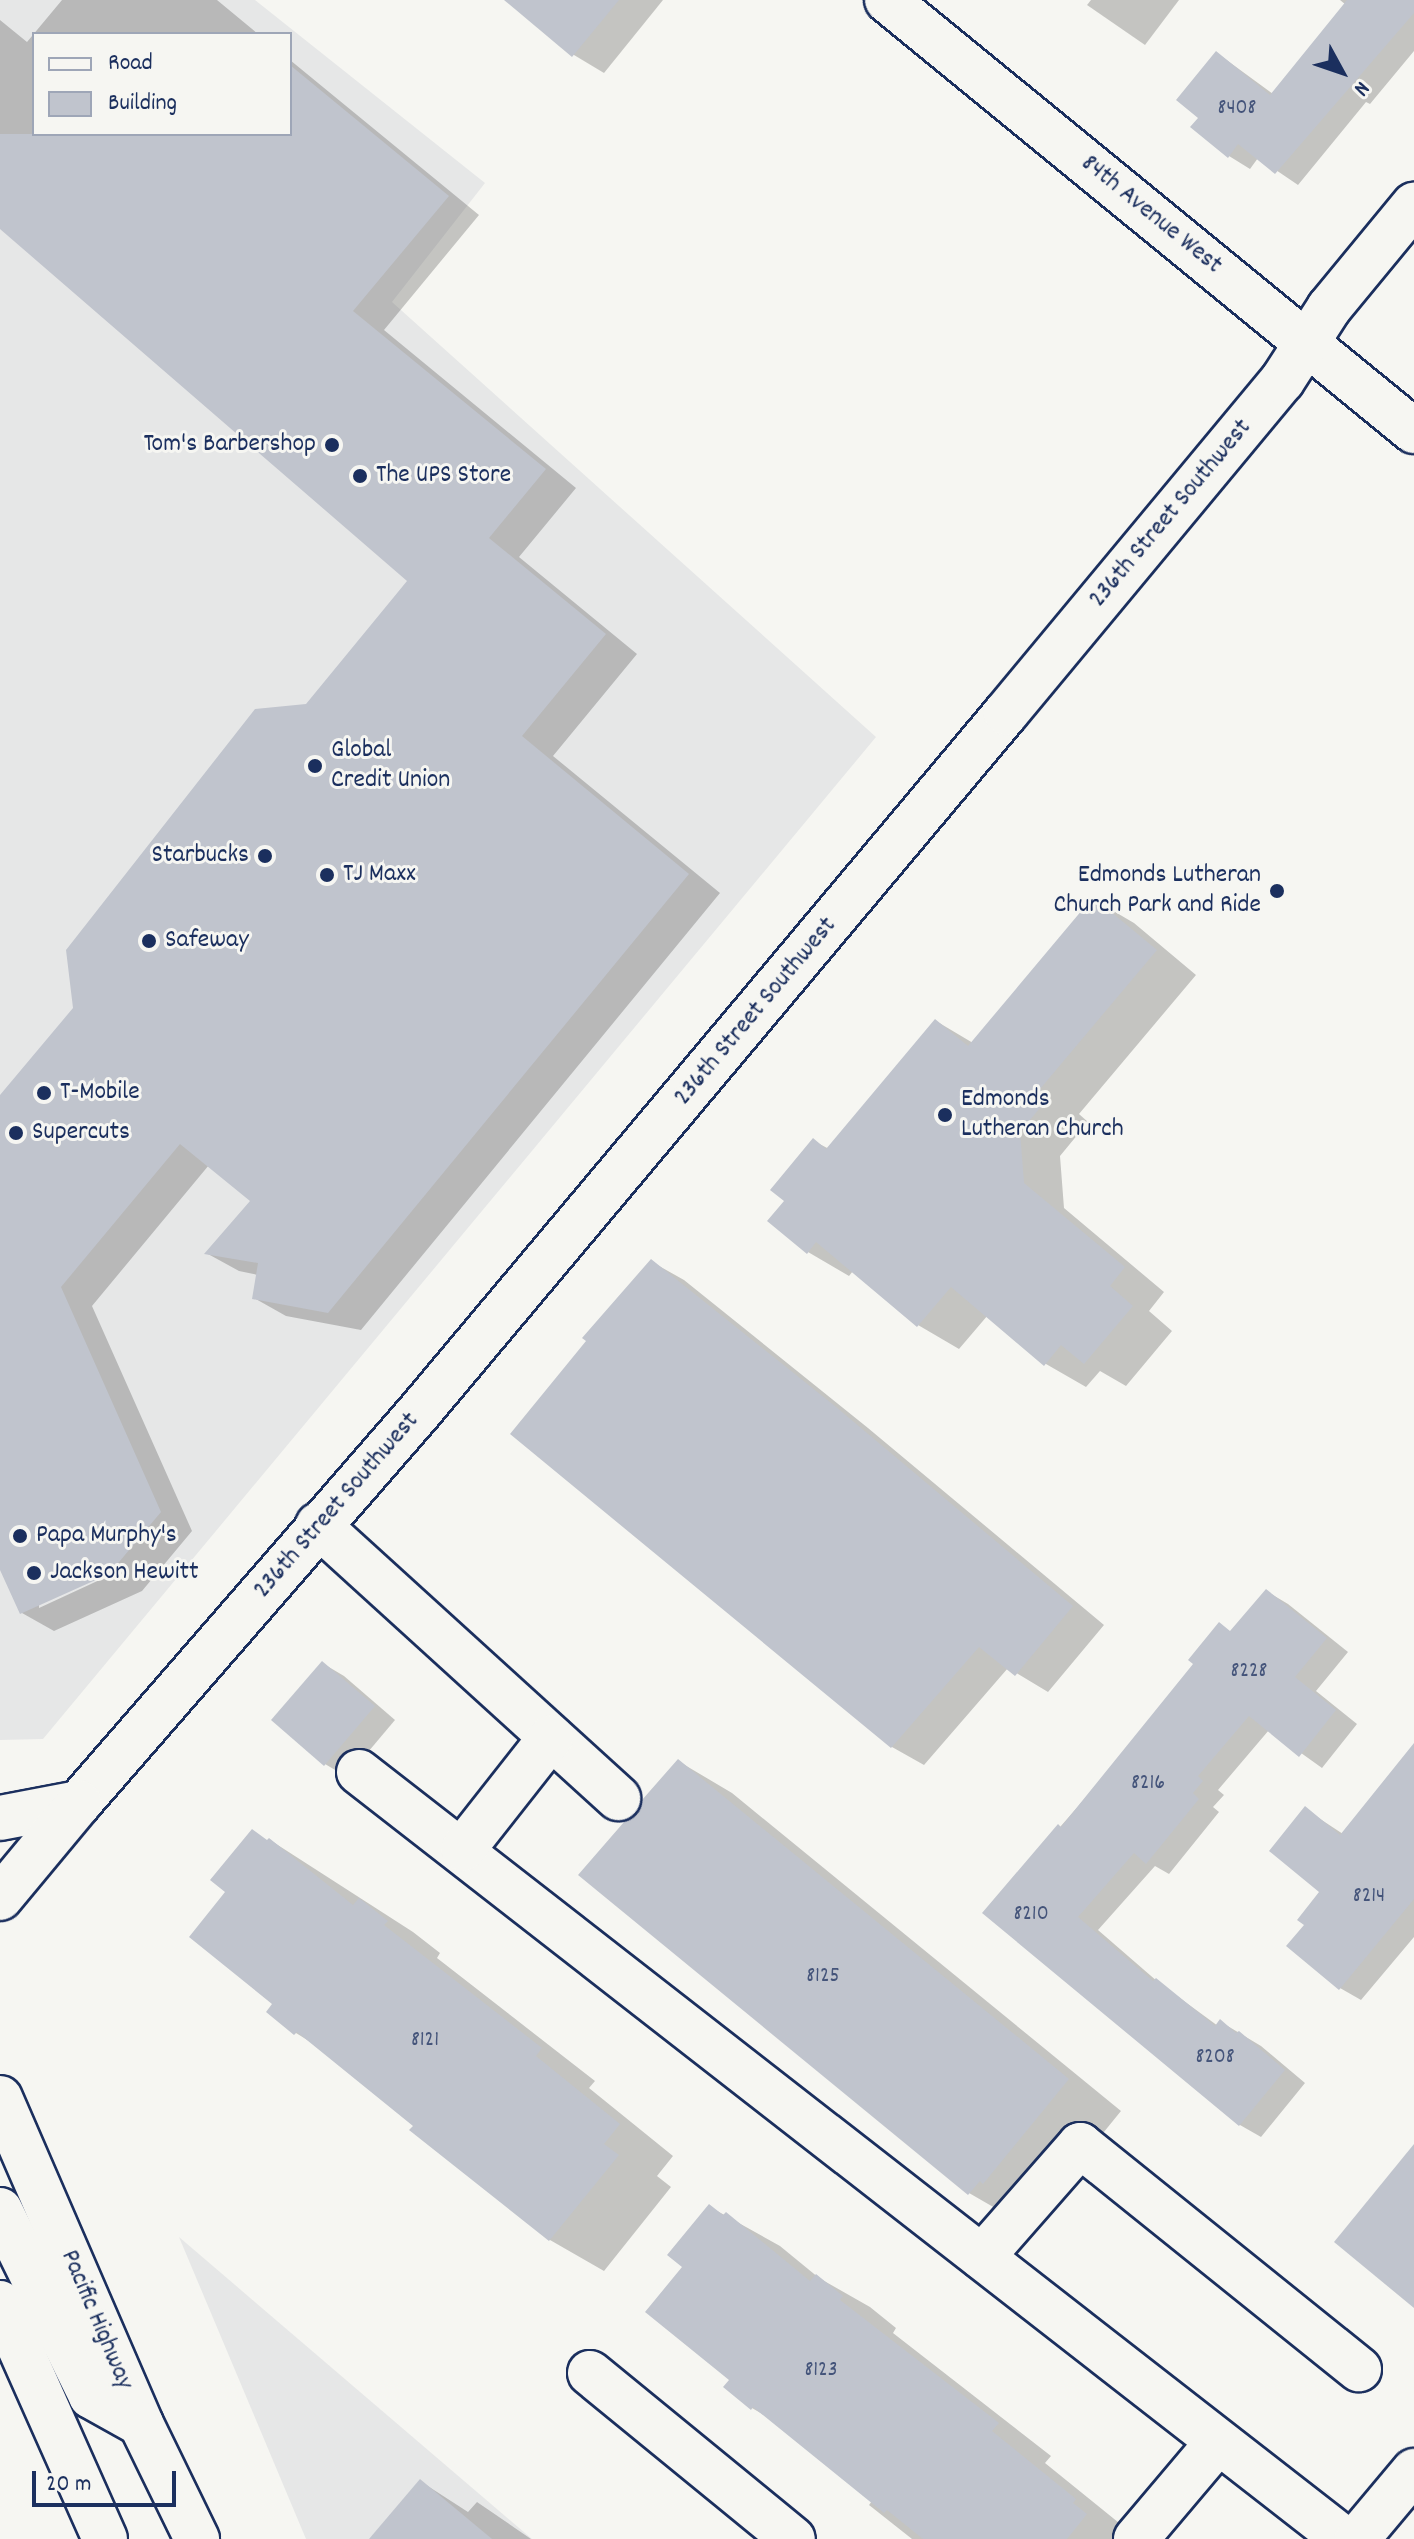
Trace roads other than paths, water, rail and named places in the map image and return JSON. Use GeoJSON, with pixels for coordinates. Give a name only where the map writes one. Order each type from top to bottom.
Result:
{"type":"FeatureCollection","features":[{"type":"Feature","properties":{"kind":"main road","name":"84th Avenue West"},"geometry":{"type":"LineString","coordinates":[[887,0],[1414,431]]}},
{"type":"Feature","properties":{"kind":"main road","name":"236th Street Southwest"},"geometry":{"type":"LineString","coordinates":[[0,1898],[318,1525],[420,1411],[986,738],[1282,381],[1329,308],[1414,205]]}},
{"type":"Feature","properties":{"kind":"main road"},"geometry":{"type":"LineString","coordinates":[[318,1525],[618,1798]]}},
{"type":"Feature","properties":{"kind":"main road"},"geometry":{"type":"LineString","coordinates":[[463,1849],[551,1737]]}},
{"type":"Feature","properties":{"kind":"main road"},"geometry":{"type":"LineString","coordinates":[[359,1772],[463,1849],[1344,2539]]}},
{"type":"Feature","properties":{"kind":"main road"},"geometry":{"type":"LineString","coordinates":[[0,1818],[79,1803]]}},
{"type":"Feature","properties":{"kind":"main road","name":"Pacific Highway"},"geometry":{"type":"LineString","coordinates":[[0,2098],[141,2424],[197,2539]]}},
{"type":"Feature","properties":{"kind":"main road"},"geometry":{"type":"LineString","coordinates":[[982,2257],[1080,2145],[1359,2369]]}},
{"type":"Feature","properties":{"kind":"main road"},"geometry":{"type":"LineString","coordinates":[[0,2210],[91,2396],[141,2424]]}},
{"type":"Feature","properties":{"kind":"main road"},"geometry":{"type":"LineString","coordinates":[[0,2303],[105,2539]]}},
{"type":"Feature","properties":{"kind":"main road"},"geometry":{"type":"LineString","coordinates":[[590,2373],[793,2539]]}},
{"type":"Feature","properties":{"kind":"main road"},"geometry":{"type":"LineString","coordinates":[[1136,2539],[1218,2442]]}},
{"type":"Feature","properties":{"kind":"main road"},"geometry":{"type":"LineString","coordinates":[[1357,2539],[1414,2471]]}},
{"type":"Feature","properties":{"kind":"place","name":"Tom's Barbershop"},"geometry":{"type":"Point","coordinates":[332,445]}},
{"type":"Feature","properties":{"kind":"place","name":"The UPS Store"},"geometry":{"type":"Point","coordinates":[360,476]}},
{"type":"Feature","properties":{"kind":"place","name":"Global Credit Union"},"geometry":{"type":"Point","coordinates":[315,766]}},
{"type":"Feature","properties":{"kind":"place","name":"Starbucks"},"geometry":{"type":"Point","coordinates":[265,856]}},
{"type":"Feature","properties":{"kind":"place","name":"TJ Maxx"},"geometry":{"type":"Point","coordinates":[327,875]}},
{"type":"Feature","properties":{"kind":"place","name":"Edmonds Lutheran Church Park and Ride"},"geometry":{"type":"Point","coordinates":[1277,891]}},
{"type":"Feature","properties":{"kind":"place","name":"Safeway"},"geometry":{"type":"Point","coordinates":[149,941]}},
{"type":"Feature","properties":{"kind":"place","name":"T-Mobile"},"geometry":{"type":"Point","coordinates":[44,1093]}},
{"type":"Feature","properties":{"kind":"place","name":"Edmonds Lutheran Church"},"geometry":{"type":"Point","coordinates":[945,1115]}},
{"type":"Feature","properties":{"kind":"place","name":"Supercuts"},"geometry":{"type":"Point","coordinates":[16,1133]}},
{"type":"Feature","properties":{"kind":"place","name":"Papa Murphy's"},"geometry":{"type":"Point","coordinates":[20,1536]}},
{"type":"Feature","properties":{"kind":"place","name":"Jackson Hewitt"},"geometry":{"type":"Point","coordinates":[34,1573]}}]}
